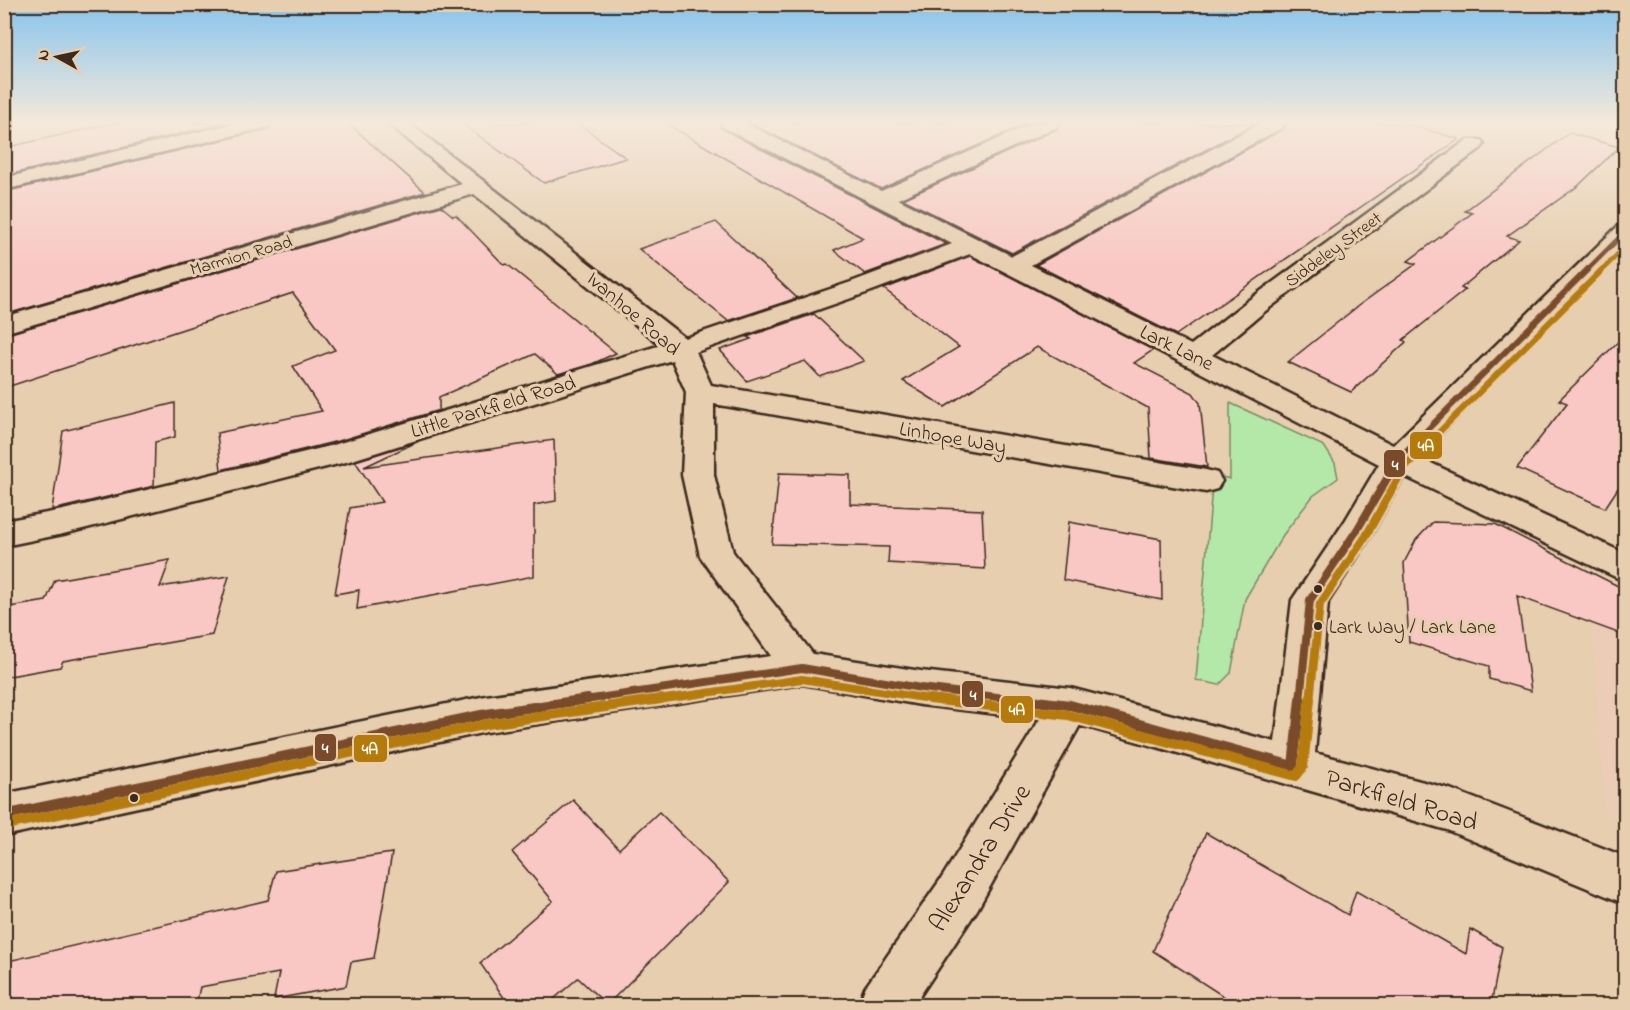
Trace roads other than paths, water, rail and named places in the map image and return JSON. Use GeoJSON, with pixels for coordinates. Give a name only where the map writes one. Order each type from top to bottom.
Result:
{"type":"FeatureCollection","features":[{"type":"Feature","properties":{"kind":"street"},"geometry":{"type":"LineString","coordinates":[[4,184],[62,170]]}},
{"type":"Feature","properties":{"kind":"street","name":"Ivanhoe Road"},"geometry":{"type":"LineString","coordinates":[[458,170],[681,348],[699,392],[698,475],[717,556],[802,668]]}},
{"type":"Feature","properties":{"kind":"street","name":"Lark Lane"},"geometry":{"type":"LineString","coordinates":[[824,170],[1397,459],[1626,569]]}},
{"type":"Feature","properties":{"kind":"street"},"geometry":{"type":"LineString","coordinates":[[881,199],[945,170]]}},
{"type":"Feature","properties":{"kind":"street"},"geometry":{"type":"LineString","coordinates":[[1013,265],[1189,170]]}},
{"type":"Feature","properties":{"kind":"street","name":"Siddeley Street"},"geometry":{"type":"LineString","coordinates":[[1194,356],[1255,307],[1439,170]]}},
{"type":"Feature","properties":{"kind":"street","name":"Marmion Road"},"geometry":{"type":"LineString","coordinates":[[4,325],[478,186]]}},
{"type":"Feature","properties":{"kind":"street"},"geometry":{"type":"LineString","coordinates":[[1293,766],[1310,600],[1357,530],[1397,459],[1626,231]]}},
{"type":"Feature","properties":{"kind":"street","name":"Little Parkfield Road"},"geometry":{"type":"LineString","coordinates":[[4,534],[63,522],[335,455],[681,348],[860,287],[972,244]]}},
{"type":"Feature","properties":{"kind":"street","name":"Linhope Way"},"geometry":{"type":"LineString","coordinates":[[699,392],[1206,481]]}},
{"type":"Feature","properties":{"kind":"street","name":"Parkfield Road"},"geometry":{"type":"LineString","coordinates":[[4,815],[486,714],[802,668],[921,688],[1070,705],[1450,810],[1626,881]]}},
{"type":"Feature","properties":{"kind":"street","name":"Alexandra Drive"},"geometry":{"type":"LineString","coordinates":[[883,1005],[960,893],[1070,705]]}},
{"type":"Feature","properties":{"kind":"place","name":"Lark Way / Lark Lane"},"geometry":{"type":"Point","coordinates":[1318,626]}}]}
